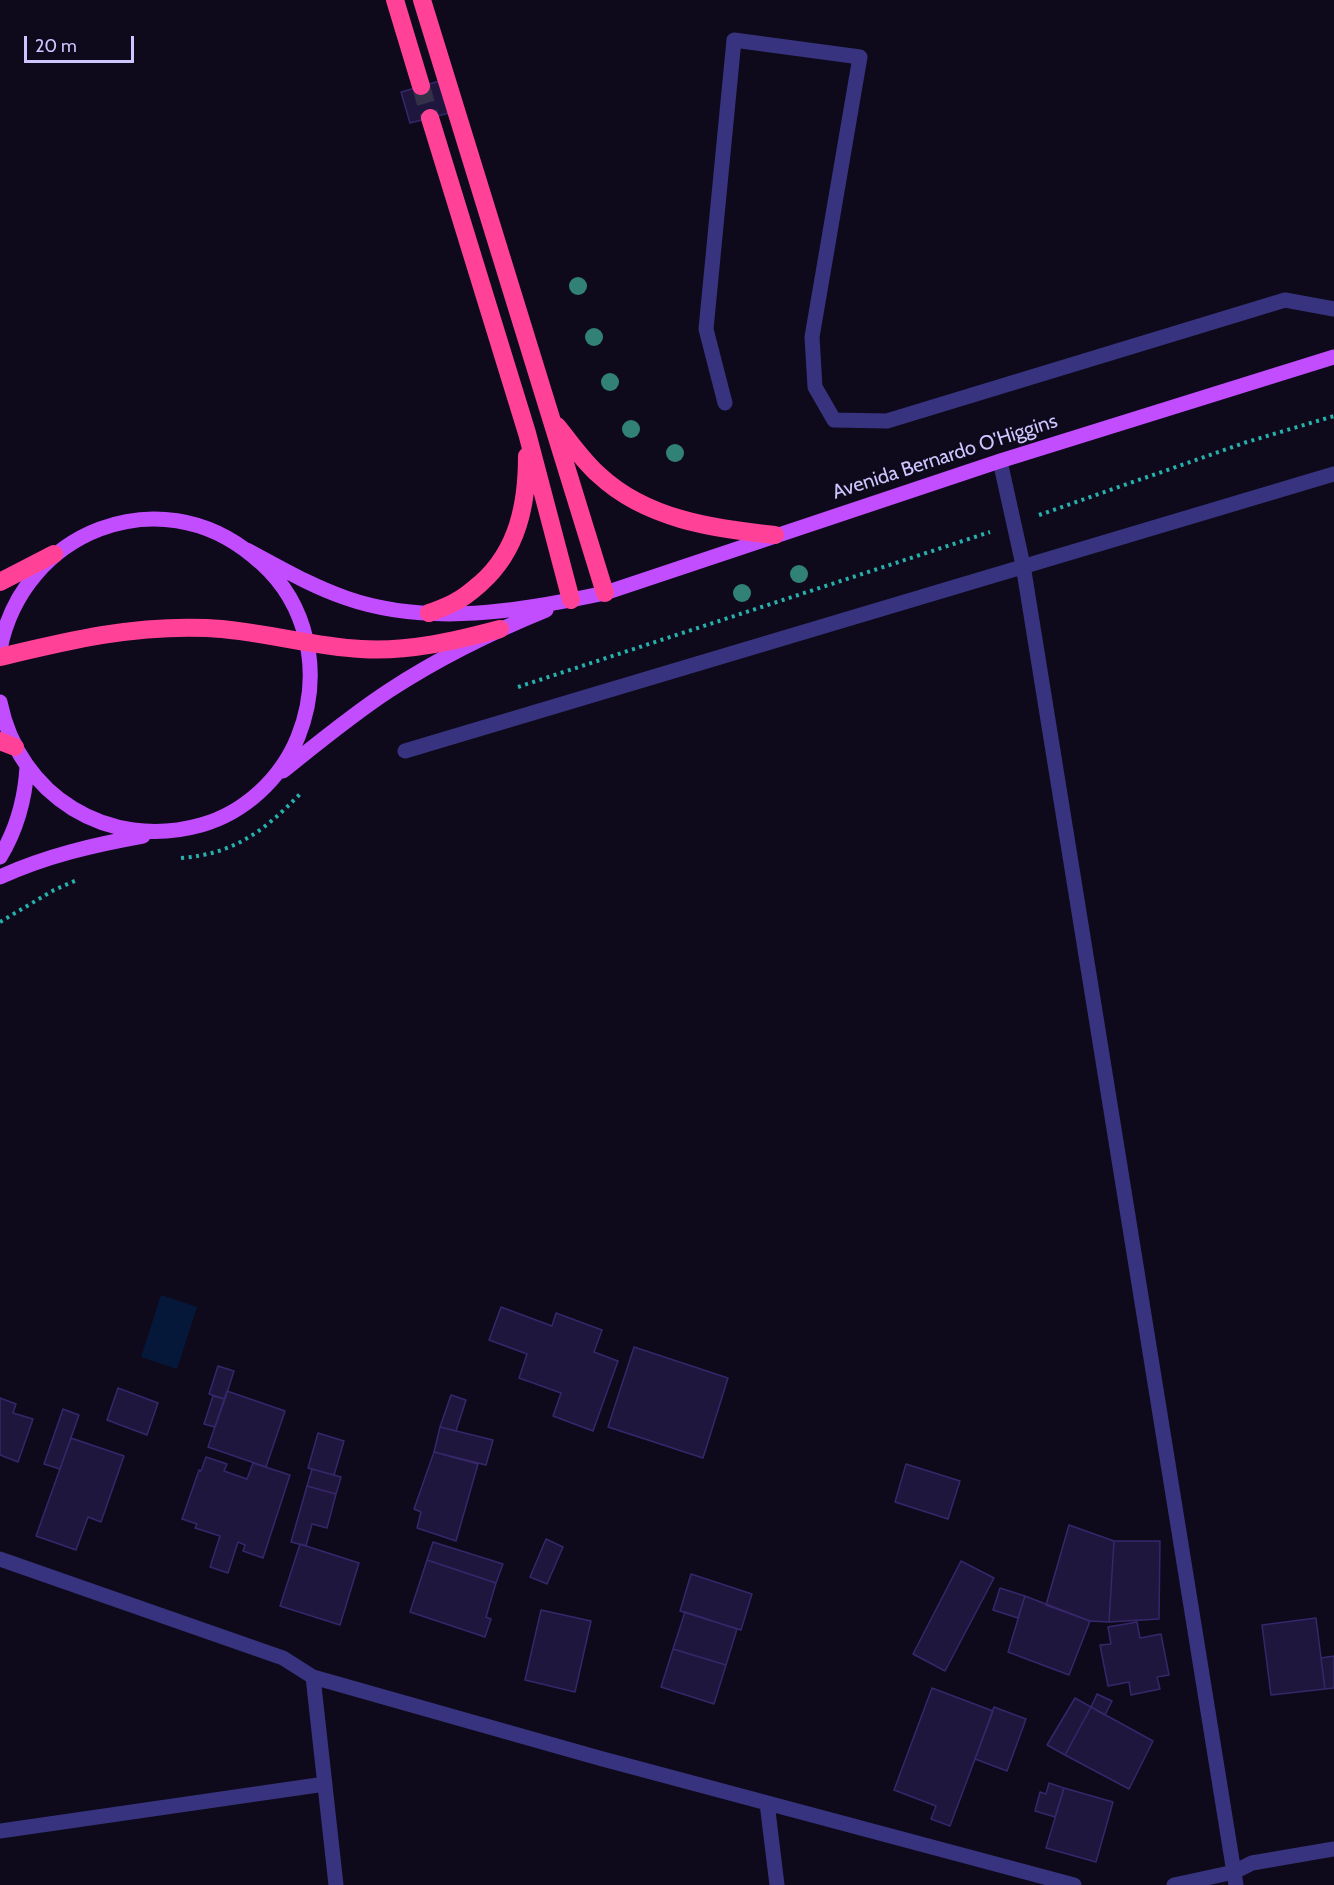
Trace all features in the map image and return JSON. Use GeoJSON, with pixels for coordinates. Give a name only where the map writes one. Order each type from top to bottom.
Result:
{"type":"FeatureCollection","features":[{"type":"Feature","properties":{"kind":"highway"},"geometry":{"type":"LineString","coordinates":[[395,0],[421,86]]}},
{"type":"Feature","properties":{"kind":"highway"},"geometry":{"type":"LineString","coordinates":[[422,0],[605,593]]}},
{"type":"Feature","properties":{"kind":"highway"},"geometry":{"type":"LineString","coordinates":[[430,118],[527,433],[571,600]]}},
{"type":"Feature","properties":{"kind":"highway"},"geometry":{"type":"LineString","coordinates":[[551,418],[600,476],[634,499],[655,509],[703,525],[774,535]]}},
{"type":"Feature","properties":{"kind":"highway"},"geometry":{"type":"LineString","coordinates":[[429,613],[456,602],[470,592],[500,563],[511,544],[519,527],[526,492],[527,433]]}},
{"type":"Feature","properties":{"kind":"highway"},"geometry":{"type":"LineString","coordinates":[[0,582],[54,554]]}},
{"type":"Feature","properties":{"kind":"highway"},"geometry":{"type":"LineString","coordinates":[[0,657],[106,633],[158,627],[209,628],[377,650],[460,640],[500,629]]}},
{"type":"Feature","properties":{"kind":"main road","name":"Avenida Bernardo O'Higgins"},"geometry":{"type":"LineString","coordinates":[[246,550],[316,587],[380,608],[406,612],[474,613],[571,600],[605,593],[1000,460],[1334,357]]}},
{"type":"Feature","properties":{"kind":"main road"},"geometry":{"type":"LineString","coordinates":[[0,649],[11,611],[22,590],[54,554],[71,542],[109,525],[150,519],[171,520],[211,530],[230,539],[264,564],[279,581],[291,600],[307,642],[310,684],[303,725],[285,763],[272,779],[241,807],[223,817],[184,830],[77,849],[25,865],[0,876]]}},
{"type":"Feature","properties":{"kind":"main road","name":"Avenida Bernardo O'Higgins"},"geometry":{"type":"LineString","coordinates":[[272,779],[390,690],[500,629],[571,600]]}},
{"type":"Feature","properties":{"kind":"main road"},"geometry":{"type":"LineString","coordinates":[[0,702],[8,744],[42,785],[63,802],[86,817],[111,826],[128,830],[164,832]]}},
{"type":"Feature","properties":{"kind":"main road"},"geometry":{"type":"LineString","coordinates":[[0,857],[21,813],[26,790],[27,767]]}},
{"type":"Feature","properties":{"kind":"street"},"geometry":{"type":"LineString","coordinates":[[724,403],[706,329],[734,40],[860,57],[812,337],[815,387],[834,420],[887,421],[1285,300],[1334,309]]}},
{"type":"Feature","properties":{"kind":"street"},"geometry":{"type":"LineString","coordinates":[[1000,460],[1023,566],[1235,1879]]}},
{"type":"Feature","properties":{"kind":"street"},"geometry":{"type":"LineString","coordinates":[[405,751],[1334,474]]}},
{"type":"Feature","properties":{"kind":"street"},"geometry":{"type":"LineString","coordinates":[[0,1560],[283,1658],[313,1677],[599,1758],[1074,1885]]}},
{"type":"Feature","properties":{"kind":"street"},"geometry":{"type":"LineString","coordinates":[[313,1677],[336,1885]]}},
{"type":"Feature","properties":{"kind":"street"},"geometry":{"type":"LineString","coordinates":[[0,1831],[325,1784]]}},
{"type":"Feature","properties":{"kind":"street"},"geometry":{"type":"LineString","coordinates":[[767,1803],[777,1885]]}},
{"type":"Feature","properties":{"kind":"street"},"geometry":{"type":"LineString","coordinates":[[1174,1885],[1235,1879],[1252,1863],[1334,1849]]}},
{"type":"Feature","properties":{"kind":"water"},"geometry":{"type":"Polygon","coordinates":[[[161,1295],[197,1307],[177,1369],[141,1357],[161,1295]]]}},
{"type":"Feature","properties":{"kind":"building"},"geometry":{"type":"Polygon","coordinates":[[[440,81],[449,113],[410,123],[401,92],[440,81]]]}},
{"type":"Feature","properties":{"kind":"building"},"geometry":{"type":"Polygon","coordinates":[[[501,1307],[552,1326],[556,1313],[602,1330],[594,1352],[618,1361],[593,1431],[553,1416],[561,1393],[519,1378],[527,1354],[489,1340],[501,1307]]]}},
{"type":"Feature","properties":{"kind":"building"},"geometry":{"type":"Polygon","coordinates":[[[634,1347],[728,1378],[703,1458],[608,1427],[634,1347]]]}},
{"type":"Feature","properties":{"kind":"building"},"geometry":{"type":"Polygon","coordinates":[[[218,1366],[234,1371],[225,1399],[209,1394],[218,1366]]]}},
{"type":"Feature","properties":{"kind":"building"},"geometry":{"type":"Polygon","coordinates":[[[118,1388],[158,1403],[147,1435],[107,1420],[118,1388]]]}},
{"type":"Feature","properties":{"kind":"building"},"geometry":{"type":"Polygon","coordinates":[[[227,1391],[285,1411],[266,1467],[208,1447],[227,1391]]]}},
{"type":"Feature","properties":{"kind":"building"},"geometry":{"type":"Polygon","coordinates":[[[451,1395],[466,1400],[456,1431],[440,1427],[451,1395]]]}},
{"type":"Feature","properties":{"kind":"building"},"geometry":{"type":"Polygon","coordinates":[[[213,1396],[225,1399],[215,1427],[204,1424],[213,1396]]]}},
{"type":"Feature","properties":{"kind":"building"},"geometry":{"type":"Polygon","coordinates":[[[0,1398],[16,1404],[13,1413],[33,1419],[18,1462],[0,1455],[0,1398]]]}},
{"type":"Feature","properties":{"kind":"building"},"geometry":{"type":"Polygon","coordinates":[[[63,1409],[79,1415],[60,1469],[44,1464],[63,1409]]]}},
{"type":"Feature","properties":{"kind":"building"},"geometry":{"type":"Polygon","coordinates":[[[440,1427],[493,1440],[486,1465],[434,1452],[440,1427]]]}},
{"type":"Feature","properties":{"kind":"building"},"geometry":{"type":"Polygon","coordinates":[[[318,1433],[344,1441],[334,1475],[308,1468],[318,1433]]]}},
{"type":"Feature","properties":{"kind":"building"},"geometry":{"type":"Polygon","coordinates":[[[71,1438],[124,1456],[101,1522],[88,1517],[76,1550],[36,1536],[71,1438]]]}},
{"type":"Feature","properties":{"kind":"building"},"geometry":{"type":"Polygon","coordinates":[[[434,1452],[478,1464],[456,1541],[417,1528],[421,1512],[414,1509],[434,1452]]]}},
{"type":"Feature","properties":{"kind":"building"},"geometry":{"type":"Polygon","coordinates":[[[206,1457],[227,1464],[224,1471],[247,1479],[253,1463],[290,1475],[263,1558],[243,1551],[245,1545],[238,1542],[228,1573],[210,1567],[220,1536],[195,1528],[197,1524],[182,1519],[199,1470],[201,1471],[206,1457]]]}},
{"type":"Feature","properties":{"kind":"building"},"geometry":{"type":"Polygon","coordinates":[[[906,1464],[960,1481],[948,1519],[895,1502],[906,1464]]]}},
{"type":"Feature","properties":{"kind":"building"},"geometry":{"type":"Polygon","coordinates":[[[312,1469],[341,1477],[336,1494],[307,1486],[312,1469]]]}},
{"type":"Feature","properties":{"kind":"building"},"geometry":{"type":"Polygon","coordinates":[[[307,1486],[336,1494],[327,1528],[312,1524],[306,1546],[291,1542],[307,1486]]]}},
{"type":"Feature","properties":{"kind":"building"},"geometry":{"type":"Polygon","coordinates":[[[1069,1525],[1114,1541],[1109,1622],[1090,1621],[1046,1605],[1069,1525]]]}},
{"type":"Feature","properties":{"kind":"building"},"geometry":{"type":"Polygon","coordinates":[[[546,1539],[563,1547],[547,1584],[530,1577],[546,1539]]]}},
{"type":"Feature","properties":{"kind":"building"},"geometry":{"type":"Polygon","coordinates":[[[1114,1541],[1160,1541],[1159,1619],[1109,1622],[1114,1541]]]}},
{"type":"Feature","properties":{"kind":"building"},"geometry":{"type":"Polygon","coordinates":[[[433,1542],[503,1564],[496,1583],[427,1560],[433,1542]]]}},
{"type":"Feature","properties":{"kind":"building"},"geometry":{"type":"Polygon","coordinates":[[[300,1544],[359,1563],[340,1625],[280,1606],[300,1544]]]}},
{"type":"Feature","properties":{"kind":"building"},"geometry":{"type":"Polygon","coordinates":[[[427,1560],[496,1583],[486,1617],[491,1619],[485,1637],[410,1612],[427,1560]]]}},
{"type":"Feature","properties":{"kind":"building"},"geometry":{"type":"Polygon","coordinates":[[[961,1561],[994,1578],[945,1671],[913,1654],[961,1561]]]}},
{"type":"Feature","properties":{"kind":"building"},"geometry":{"type":"Polygon","coordinates":[[[691,1574],[752,1594],[741,1630],[680,1611],[691,1574]]]}},
{"type":"Feature","properties":{"kind":"building"},"geometry":{"type":"Polygon","coordinates":[[[1000,1588],[1025,1596],[1018,1618],[993,1610],[1000,1588]]]}},
{"type":"Feature","properties":{"kind":"building"},"geometry":{"type":"Polygon","coordinates":[[[1025,1596],[1090,1621],[1069,1675],[1008,1652],[1025,1596]]]}},
{"type":"Feature","properties":{"kind":"building"},"geometry":{"type":"Polygon","coordinates":[[[541,1610],[591,1621],[575,1692],[525,1680],[541,1610]]]}},
{"type":"Feature","properties":{"kind":"building"},"geometry":{"type":"Polygon","coordinates":[[[685,1612],[737,1629],[726,1665],[673,1649],[685,1612]]]}},
{"type":"Feature","properties":{"kind":"building"},"geometry":{"type":"Polygon","coordinates":[[[1316,1618],[1325,1689],[1271,1695],[1262,1625],[1316,1618]]]}},
{"type":"Feature","properties":{"kind":"building"},"geometry":{"type":"Polygon","coordinates":[[[1137,1622],[1140,1638],[1161,1634],[1169,1675],[1157,1677],[1160,1689],[1131,1695],[1129,1682],[1108,1686],[1100,1645],[1111,1644],[1108,1627],[1137,1622]]]}},
{"type":"Feature","properties":{"kind":"building"},"geometry":{"type":"Polygon","coordinates":[[[673,1649],[726,1665],[714,1704],[661,1687],[673,1649]]]}},
{"type":"Feature","properties":{"kind":"building"},"geometry":{"type":"Polygon","coordinates":[[[1334,1656],[1334,1688],[1325,1689],[1321,1658],[1334,1656]]]}},
{"type":"Feature","properties":{"kind":"building"},"geometry":{"type":"Polygon","coordinates":[[[932,1688],[993,1711],[950,1826],[931,1819],[936,1806],[894,1790],[932,1688]]]}},
{"type":"Feature","properties":{"kind":"building"},"geometry":{"type":"Polygon","coordinates":[[[1097,1694],[1112,1701],[1105,1715],[1091,1707],[1097,1694]]]}},
{"type":"Feature","properties":{"kind":"building"},"geometry":{"type":"Polygon","coordinates":[[[1075,1698],[1091,1707],[1065,1755],[1047,1745],[1075,1698]]]}},
{"type":"Feature","properties":{"kind":"building"},"geometry":{"type":"Polygon","coordinates":[[[994,1707],[1026,1719],[1007,1771],[975,1759],[994,1707]]]}},
{"type":"Feature","properties":{"kind":"building"},"geometry":{"type":"Polygon","coordinates":[[[1091,1707],[1153,1741],[1129,1789],[1065,1755],[1091,1707]]]}},
{"type":"Feature","properties":{"kind":"building"},"geometry":{"type":"Polygon","coordinates":[[[1049,1783],[1064,1788],[1055,1817],[1035,1811],[1040,1792],[1046,1794],[1049,1783]]]}},
{"type":"Feature","properties":{"kind":"building"},"geometry":{"type":"Polygon","coordinates":[[[1064,1788],[1113,1802],[1096,1862],[1046,1848],[1064,1788]]]}},
{"type":"Feature","properties":{"kind":"tunnel"},"geometry":{"type":"LineString","coordinates":[[421,86],[430,118]]}}]}
